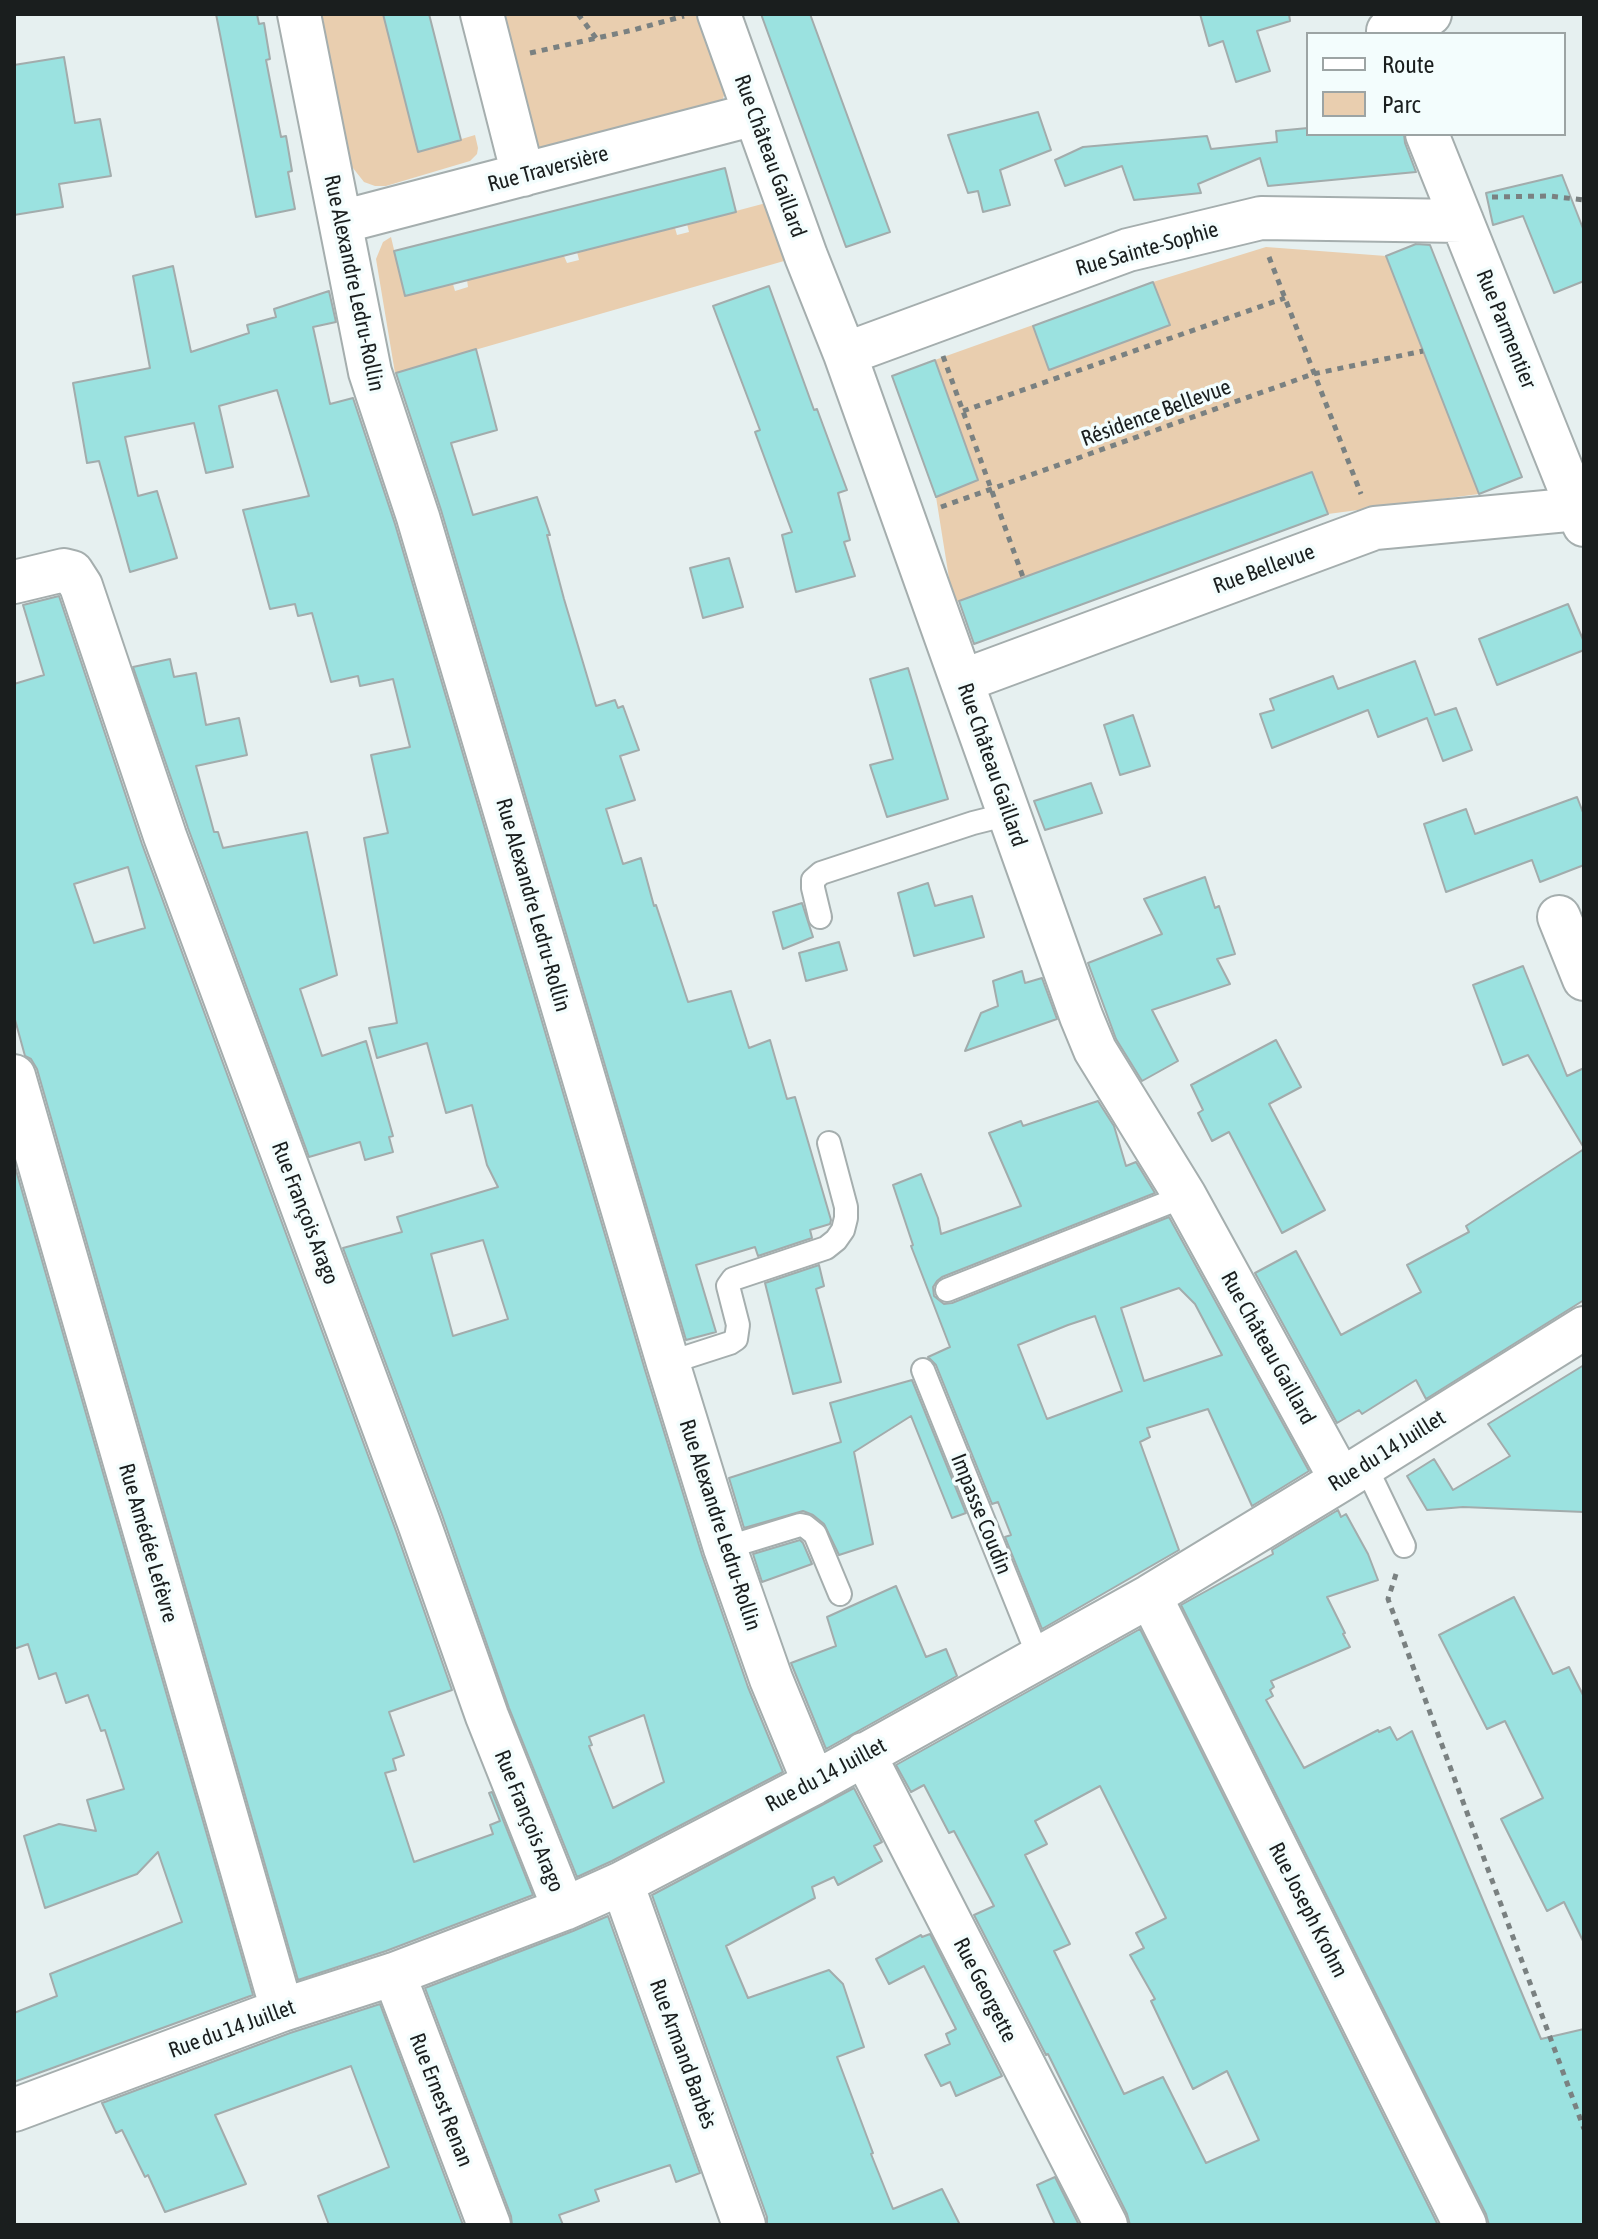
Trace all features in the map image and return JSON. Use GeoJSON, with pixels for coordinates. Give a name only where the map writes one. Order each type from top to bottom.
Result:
{"type":"FeatureCollection","features":[{"type":"Feature","properties":{"kind":"street","name":"Rue Alexandre Ledru-Rollin"},"geometry":{"type":"LineString","coordinates":[[299,14],[370,372],[418,517],[725,1548],[771,1679],[814,1783]]}},
{"type":"Feature","properties":{"kind":"street"},"geometry":{"type":"LineString","coordinates":[[482,14],[523,175]]}},
{"type":"Feature","properties":{"kind":"street","name":"Rue Château Gaillard"},"geometry":{"type":"LineString","coordinates":[[719,14],[806,256],[845,354],[1095,1050],[1353,1472]]}},
{"type":"Feature","properties":{"kind":"street"},"geometry":{"type":"LineString","coordinates":[[1385,26],[1430,14]]}},
{"type":"Feature","properties":{"kind":"street","name":"Rue Traversière"},"geometry":{"type":"LineString","coordinates":[[341,222],[755,114]]}},
{"type":"Feature","properties":{"kind":"street","name":"Rue Parmentier"},"geometry":{"type":"LineString","coordinates":[[1428,136],[1581,517]]}},
{"type":"Feature","properties":{"kind":"street","name":"Rue Sainte-Sophie"},"geometry":{"type":"LineString","coordinates":[[845,354],[1128,250],[1261,218],[1357,218],[1457,209]]}},
{"type":"Feature","properties":{"kind":"street","name":"Rue Bellevue"},"geometry":{"type":"LineString","coordinates":[[962,681],[1375,528],[1581,517]]}},
{"type":"Feature","properties":{"kind":"street","name":"Rue François Arago"},"geometry":{"type":"LineString","coordinates":[[14,582],[64,570],[72,572],[81,586],[165,836],[414,1508],[487,1716],[564,1909]]}},
{"type":"Feature","properties":{"kind":"street"},"geometry":{"type":"LineString","coordinates":[[1559,917],[1584,979]]}},
{"type":"Feature","properties":{"kind":"street","name":"Rue Amédée Lefèvre"},"geometry":{"type":"LineString","coordinates":[[14,1076],[282,2010]]}},
{"type":"Feature","properties":{"kind":"street","name":"Rue du 14 Juillet"},"geometry":{"type":"LineString","coordinates":[[14,2110],[282,2010],[394,1974],[564,1909],[622,1883],[814,1783],[1150,1596],[1584,1328]]}},
{"type":"Feature","properties":{"kind":"street","name":"Rue Joseph Krohm"},"geometry":{"type":"LineString","coordinates":[[1150,1596],[1465,2225]]}},
{"type":"Feature","properties":{"kind":"street","name":"Rue Georgette"},"geometry":{"type":"LineString","coordinates":[[864,1754],[1106,2225]]}},
{"type":"Feature","properties":{"kind":"street","name":"Rue Armand Barbès"},"geometry":{"type":"LineString","coordinates":[[622,1883],[744,2225]]}},
{"type":"Feature","properties":{"kind":"street","name":"Rue Ernest Renan"},"geometry":{"type":"LineString","coordinates":[[394,1974],[489,2225]]}},
{"type":"Feature","properties":{"kind":"lane"},"geometry":{"type":"LineString","coordinates":[[820,917],[813,880],[821,873],[1009,814]]}},
{"type":"Feature","properties":{"kind":"lane"},"geometry":{"type":"LineString","coordinates":[[668,1363],[736,1339],[738,1325],[728,1286],[733,1279],[826,1248],[836,1240],[843,1230],[846,1207],[829,1143]]}},
{"type":"Feature","properties":{"kind":"lane"},"geometry":{"type":"LineString","coordinates":[[947,1290],[1185,1196]]}},
{"type":"Feature","properties":{"kind":"lane","name":"Impasse Coudin"},"geometry":{"type":"LineString","coordinates":[[923,1370],[1039,1658]]}},
{"type":"Feature","properties":{"kind":"lane"},"geometry":{"type":"LineString","coordinates":[[1353,1472],[1404,1546]]}},
{"type":"Feature","properties":{"kind":"lane"},"geometry":{"type":"LineString","coordinates":[[725,1548],[805,1526],[815,1534],[840,1594]]}},
{"type":"Feature","properties":{"kind":"path"},"geometry":{"type":"LineString","coordinates":[[578,14],[596,38]]}},
{"type":"Feature","properties":{"kind":"path"},"geometry":{"type":"LineString","coordinates":[[495,63],[692,14]]}},
{"type":"Feature","properties":{"kind":"path"},"geometry":{"type":"LineString","coordinates":[[1457,209],[1549,196],[1584,200]]}},
{"type":"Feature","properties":{"kind":"path"},"geometry":{"type":"LineString","coordinates":[[1255,220],[1375,528]]}},
{"type":"Feature","properties":{"kind":"path"},"geometry":{"type":"LineString","coordinates":[[963,411],[1285,298]]}},
{"type":"Feature","properties":{"kind":"path"},"geometry":{"type":"LineString","coordinates":[[930,321],[1023,577]]}},
{"type":"Feature","properties":{"kind":"path","name":"Résidence Bellevue"},"geometry":{"type":"LineString","coordinates":[[904,520],[1313,374],[1423,351]]}},
{"type":"Feature","properties":{"kind":"path"},"geometry":{"type":"LineString","coordinates":[[1404,1546],[1388,1599],[1584,2129]]}},
{"type":"Feature","properties":{"kind":"green space"},"geometry":{"type":"Polygon","coordinates":[[[322,14],[383,14],[418,152],[475,135],[477,154],[470,161],[386,186],[364,182],[349,163],[322,14]]]}},
{"type":"Feature","properties":{"kind":"green space"},"geometry":{"type":"Polygon","coordinates":[[[496,14],[704,14],[727,87],[721,104],[546,151],[537,146],[496,14]]]}},
{"type":"Feature","properties":{"kind":"green space"},"geometry":{"type":"Polygon","coordinates":[[[766,203],[784,261],[395,373],[376,259],[383,242],[391,237],[405,296],[453,284],[455,291],[468,287],[467,280],[564,256],[567,263],[579,260],[577,252],[675,228],[677,235],[689,232],[687,224],[766,203]]]}},
{"type":"Feature","properties":{"kind":"green space"},"geometry":{"type":"Polygon","coordinates":[[[1266,247],[1386,256],[1479,494],[1328,514],[1312,472],[953,603],[936,497],[978,479],[935,360],[1033,325],[1050,370],[1169,325],[1153,282],[1266,247]]]}},
{"type":"Feature","properties":{"kind":"building"},"geometry":{"type":"Polygon","coordinates":[[[216,14],[257,14],[259,24],[264,23],[270,59],[266,60],[281,137],[286,136],[292,171],[288,172],[295,209],[256,217],[216,14]]]}},
{"type":"Feature","properties":{"kind":"building"},"geometry":{"type":"Polygon","coordinates":[[[383,14],[429,14],[461,140],[418,152],[383,14]]]}},
{"type":"Feature","properties":{"kind":"building"},"geometry":{"type":"Polygon","coordinates":[[[761,14],[810,14],[890,232],[846,247],[761,14]]]}},
{"type":"Feature","properties":{"kind":"building"},"geometry":{"type":"Polygon","coordinates":[[[1200,14],[1289,14],[1290,21],[1257,31],[1270,71],[1236,82],[1223,41],[1209,46],[1200,14]]]}},
{"type":"Feature","properties":{"kind":"building"},"geometry":{"type":"Polygon","coordinates":[[[64,57],[75,123],[100,119],[111,176],[59,184],[63,207],[14,215],[14,65],[64,57]]]}},
{"type":"Feature","properties":{"kind":"building"},"geometry":{"type":"Polygon","coordinates":[[[1038,112],[1051,150],[1000,170],[1010,205],[983,212],[978,191],[968,193],[948,135],[1038,112]]]}},
{"type":"Feature","properties":{"kind":"building"},"geometry":{"type":"Polygon","coordinates":[[[1306,128],[1306,136],[1404,136],[1416,172],[1268,186],[1260,158],[1198,184],[1201,193],[1134,200],[1122,166],[1065,186],[1055,160],[1083,147],[1207,136],[1211,149],[1277,142],[1276,131],[1306,128]]]}},
{"type":"Feature","properties":{"kind":"building"},"geometry":{"type":"Polygon","coordinates":[[[725,168],[736,212],[405,296],[394,251],[725,168]]]}},
{"type":"Feature","properties":{"kind":"building"},"geometry":{"type":"Polygon","coordinates":[[[1562,175],[1584,231],[1584,281],[1554,293],[1523,216],[1493,225],[1486,193],[1562,175]]]}},
{"type":"Feature","properties":{"kind":"building"},"geometry":{"type":"Polygon","coordinates":[[[1416,244],[1430,245],[1522,477],[1479,494],[1386,256],[1416,244]]]}},
{"type":"Feature","properties":{"kind":"building"},"geometry":{"type":"Polygon","coordinates":[[[173,266],[191,352],[249,333],[247,325],[276,317],[274,309],[329,291],[336,322],[313,327],[330,404],[353,398],[395,524],[702,1555],[748,1687],[783,1772],[577,1877],[509,1708],[442,1515],[343,1248],[402,1232],[397,1217],[498,1187],[487,1165],[472,1105],[446,1113],[427,1043],[377,1058],[369,1028],[397,1023],[364,838],[388,833],[371,755],[410,747],[393,679],[360,686],[358,676],[331,682],[312,613],[298,616],[295,604],[270,609],[243,510],[309,496],[277,390],[219,406],[233,467],[206,473],[194,423],[125,437],[138,496],[157,491],[177,558],[130,572],[99,461],[87,463],[73,383],[150,368],[133,276],[173,266]],[[483,1240],[431,1254],[453,1336],[508,1319],[483,1240]],[[644,1715],[589,1737],[592,1745],[589,1746],[613,1808],[664,1782],[644,1715]]]}},
{"type":"Feature","properties":{"kind":"building"},"geometry":{"type":"Polygon","coordinates":[[[1153,282],[1170,325],[1049,370],[1033,326],[1153,282]]]}},
{"type":"Feature","properties":{"kind":"building"},"geometry":{"type":"Polygon","coordinates":[[[769,286],[847,490],[838,493],[850,540],[844,542],[855,576],[796,592],[782,535],[792,532],[755,432],[760,430],[713,306],[769,286]]]}},
{"type":"Feature","properties":{"kind":"building"},"geometry":{"type":"Polygon","coordinates":[[[476,349],[497,430],[451,443],[473,515],[537,497],[596,706],[615,700],[618,708],[623,706],[639,750],[620,756],[635,800],[606,809],[623,864],[641,858],[654,906],[688,1002],[731,991],[749,1048],[770,1040],[787,1099],[795,1097],[831,1220],[830,1224],[810,1230],[812,1238],[758,1256],[755,1247],[696,1265],[716,1332],[686,1340],[441,510],[396,373],[476,349]]]}},
{"type":"Feature","properties":{"kind":"building"},"geometry":{"type":"Polygon","coordinates":[[[935,360],[978,480],[936,497],[892,376],[935,360]]]}},
{"type":"Feature","properties":{"kind":"building"},"geometry":{"type":"Polygon","coordinates":[[[1312,472],[1328,514],[974,644],[959,601],[1312,472]]]}},
{"type":"Feature","properties":{"kind":"building"},"geometry":{"type":"Polygon","coordinates":[[[729,558],[743,607],[703,618],[690,568],[729,558]]]}},
{"type":"Feature","properties":{"kind":"building"},"geometry":{"type":"Polygon","coordinates":[[[59,596],[142,844],[452,1690],[389,1712],[404,1755],[393,1759],[396,1770],[385,1773],[414,1862],[493,1834],[490,1825],[500,1821],[489,1793],[492,1792],[533,1895],[386,1951],[298,1980],[37,1069],[25,1056],[14,1016],[14,684],[44,675],[23,605],[59,596]],[[128,867],[74,884],[94,943],[145,928],[128,867]]]}},
{"type":"Feature","properties":{"kind":"building"},"geometry":{"type":"Polygon","coordinates":[[[1568,604],[1584,642],[1584,650],[1497,685],[1479,639],[1568,604]]]}},
{"type":"Feature","properties":{"kind":"building"},"geometry":{"type":"Polygon","coordinates":[[[170,659],[174,677],[196,673],[206,725],[239,718],[247,755],[196,766],[214,832],[218,832],[223,848],[307,832],[337,975],[300,989],[322,1056],[366,1041],[393,1136],[389,1137],[393,1152],[365,1160],[360,1142],[309,1157],[188,828],[133,667],[170,659]]]}},
{"type":"Feature","properties":{"kind":"building"},"geometry":{"type":"Polygon","coordinates":[[[1415,661],[1435,715],[1456,708],[1472,750],[1443,761],[1427,718],[1378,737],[1368,710],[1272,748],[1260,714],[1274,710],[1270,699],[1333,676],[1338,689],[1415,661]]]}},
{"type":"Feature","properties":{"kind":"building"},"geometry":{"type":"Polygon","coordinates":[[[908,668],[948,799],[887,817],[870,765],[893,759],[870,679],[908,668]]]}},
{"type":"Feature","properties":{"kind":"building"},"geometry":{"type":"Polygon","coordinates":[[[1133,715],[1150,766],[1120,775],[1104,725],[1133,715]]]}},
{"type":"Feature","properties":{"kind":"building"},"geometry":{"type":"Polygon","coordinates":[[[1091,783],[1102,813],[1045,830],[1034,801],[1091,783]]]}},
{"type":"Feature","properties":{"kind":"building"},"geometry":{"type":"Polygon","coordinates":[[[1577,797],[1584,815],[1584,865],[1540,882],[1532,860],[1446,892],[1424,824],[1466,809],[1475,834],[1577,797]]]}},
{"type":"Feature","properties":{"kind":"building"},"geometry":{"type":"Polygon","coordinates":[[[1205,877],[1215,908],[1219,906],[1235,954],[1217,959],[1230,984],[1152,1010],[1178,1061],[1142,1081],[1116,1039],[1088,963],[1162,934],[1144,899],[1205,877]]]}},
{"type":"Feature","properties":{"kind":"building"},"geometry":{"type":"Polygon","coordinates":[[[928,883],[935,906],[972,896],[984,937],[914,956],[898,893],[928,883]]]}},
{"type":"Feature","properties":{"kind":"building"},"geometry":{"type":"Polygon","coordinates":[[[802,903],[813,937],[783,949],[773,912],[802,903]]]}},
{"type":"Feature","properties":{"kind":"building"},"geometry":{"type":"Polygon","coordinates":[[[839,942],[847,970],[806,981],[799,953],[839,942]]]}},
{"type":"Feature","properties":{"kind":"building"},"geometry":{"type":"Polygon","coordinates":[[[1523,966],[1567,1076],[1584,1068],[1584,1148],[1528,1055],[1503,1065],[1473,985],[1523,966]]]}},
{"type":"Feature","properties":{"kind":"building"},"geometry":{"type":"Polygon","coordinates":[[[1022,971],[1025,983],[1042,978],[1057,1019],[965,1051],[981,1013],[998,1006],[993,981],[1022,971]]]}},
{"type":"Feature","properties":{"kind":"building"},"geometry":{"type":"Polygon","coordinates":[[[1276,1040],[1301,1087],[1269,1104],[1325,1210],[1282,1233],[1229,1132],[1212,1141],[1198,1113],[1203,1110],[1191,1085],[1276,1040]]]}},
{"type":"Feature","properties":{"kind":"building"},"geometry":{"type":"Polygon","coordinates":[[[1098,1101],[1114,1126],[1126,1166],[1136,1162],[1155,1193],[942,1277],[933,1287],[934,1296],[944,1304],[952,1303],[1169,1217],[1309,1471],[1252,1506],[1208,1409],[1147,1428],[1150,1437],[1140,1442],[1179,1550],[1042,1629],[1005,1537],[1011,1535],[998,1502],[992,1504],[936,1365],[928,1357],[950,1347],[911,1246],[893,1185],[921,1174],[941,1234],[1021,1206],[989,1133],[1021,1121],[1023,1126],[1098,1101]],[[1179,1288],[1121,1308],[1144,1381],[1222,1355],[1195,1304],[1179,1288]],[[1095,1316],[1018,1345],[1047,1419],[1122,1391],[1095,1316]]]}},
{"type":"Feature","properties":{"kind":"building"},"geometry":{"type":"Polygon","coordinates":[[[1584,1149],[1584,1300],[1426,1399],[1416,1380],[1362,1414],[1359,1410],[1337,1423],[1255,1273],[1296,1251],[1341,1335],[1421,1292],[1407,1265],[1469,1232],[1466,1226],[1584,1149]]]}},
{"type":"Feature","properties":{"kind":"building"},"geometry":{"type":"Polygon","coordinates":[[[14,1163],[253,1995],[14,2082],[14,2013],[57,1996],[50,1974],[182,1922],[158,1852],[137,1874],[45,1908],[24,1836],[59,1824],[96,1831],[87,1800],[124,1789],[105,1730],[101,1731],[88,1695],[66,1703],[56,1673],[39,1679],[28,1644],[14,1649],[14,1163]]]}},
{"type":"Feature","properties":{"kind":"building"},"geometry":{"type":"Polygon","coordinates":[[[819,1265],[824,1286],[816,1289],[841,1382],[793,1394],[765,1283],[819,1265]]]}},
{"type":"Feature","properties":{"kind":"building"},"geometry":{"type":"Polygon","coordinates":[[[1584,1365],[1584,1512],[1463,1507],[1427,1510],[1407,1476],[1434,1459],[1453,1490],[1510,1456],[1488,1424],[1584,1365]]]}},
{"type":"Feature","properties":{"kind":"building"},"geometry":{"type":"Polygon","coordinates":[[[912,1380],[966,1513],[952,1518],[911,1416],[854,1452],[873,1544],[839,1555],[824,1524],[803,1511],[744,1528],[729,1478],[841,1442],[830,1403],[912,1380]]]}},
{"type":"Feature","properties":{"kind":"building"},"geometry":{"type":"Polygon","coordinates":[[[1338,1510],[1341,1517],[1346,1514],[1378,1580],[1327,1597],[1350,1647],[1271,1681],[1273,1696],[1266,1700],[1304,1768],[1378,1730],[1390,1727],[1397,1740],[1412,1731],[1541,2039],[1584,2029],[1584,2225],[1489,2225],[1181,1605],[1273,1554],[1272,1550],[1338,1510]]]}},
{"type":"Feature","properties":{"kind":"building"},"geometry":{"type":"Polygon","coordinates":[[[800,1540],[812,1564],[762,1582],[753,1554],[800,1540]]]}},
{"type":"Feature","properties":{"kind":"building"},"geometry":{"type":"Polygon","coordinates":[[[896,1586],[926,1657],[946,1649],[957,1676],[826,1749],[791,1663],[836,1646],[827,1617],[896,1586]]]}},
{"type":"Feature","properties":{"kind":"building"},"geometry":{"type":"Polygon","coordinates":[[[1514,1597],[1553,1674],[1569,1667],[1584,1697],[1584,1943],[1564,1902],[1547,1911],[1501,1819],[1543,1798],[1505,1721],[1487,1729],[1439,1635],[1514,1597]]]}},
{"type":"Feature","properties":{"kind":"building"},"geometry":{"type":"Polygon","coordinates":[[[1140,1629],[1438,2225],[1130,2225],[1048,2054],[974,1915],[994,1906],[954,1831],[949,1833],[924,1785],[911,1792],[896,1765],[1140,1629]],[[1100,1786],[1035,1821],[1047,1844],[1025,1855],[1070,1944],[1054,1951],[1124,2094],[1163,2077],[1206,2163],[1259,2140],[1227,2071],[1193,2089],[1151,2001],[1155,1999],[1130,1955],[1144,1948],[1136,1933],[1166,1918],[1100,1786]]]}},
{"type":"Feature","properties":{"kind":"building"},"geometry":{"type":"Polygon","coordinates":[[[854,1788],[882,1842],[874,1846],[882,1861],[838,1885],[834,1877],[812,1887],[815,1898],[726,1946],[748,1998],[829,1970],[843,1984],[864,2047],[837,2057],[893,2209],[942,2189],[960,2225],[767,2225],[767,2217],[652,1895],[854,1788]]]}},
{"type":"Feature","properties":{"kind":"building"},"geometry":{"type":"Polygon","coordinates":[[[608,1916],[700,2173],[676,2182],[670,2165],[595,2190],[599,2201],[559,2215],[563,2225],[512,2225],[425,1988],[608,1916]]]}},
{"type":"Feature","properties":{"kind":"building"},"geometry":{"type":"Polygon","coordinates":[[[930,1934],[1002,2076],[956,2096],[950,2082],[941,2086],[925,2055],[950,2044],[946,2034],[956,2029],[924,1966],[889,1984],[876,1959],[921,1935],[930,1934]]]}},
{"type":"Feature","properties":{"kind":"building"},"geometry":{"type":"Polygon","coordinates":[[[380,2004],[463,2225],[329,2225],[318,2196],[389,2167],[351,2066],[215,2115],[246,2184],[165,2212],[122,2130],[116,2133],[102,2103],[290,2033],[380,2004]]]}},
{"type":"Feature","properties":{"kind":"building"},"geometry":{"type":"Polygon","coordinates":[[[1055,2177],[1079,2225],[1055,2225],[1037,2185],[1055,2177]]]}}]}
